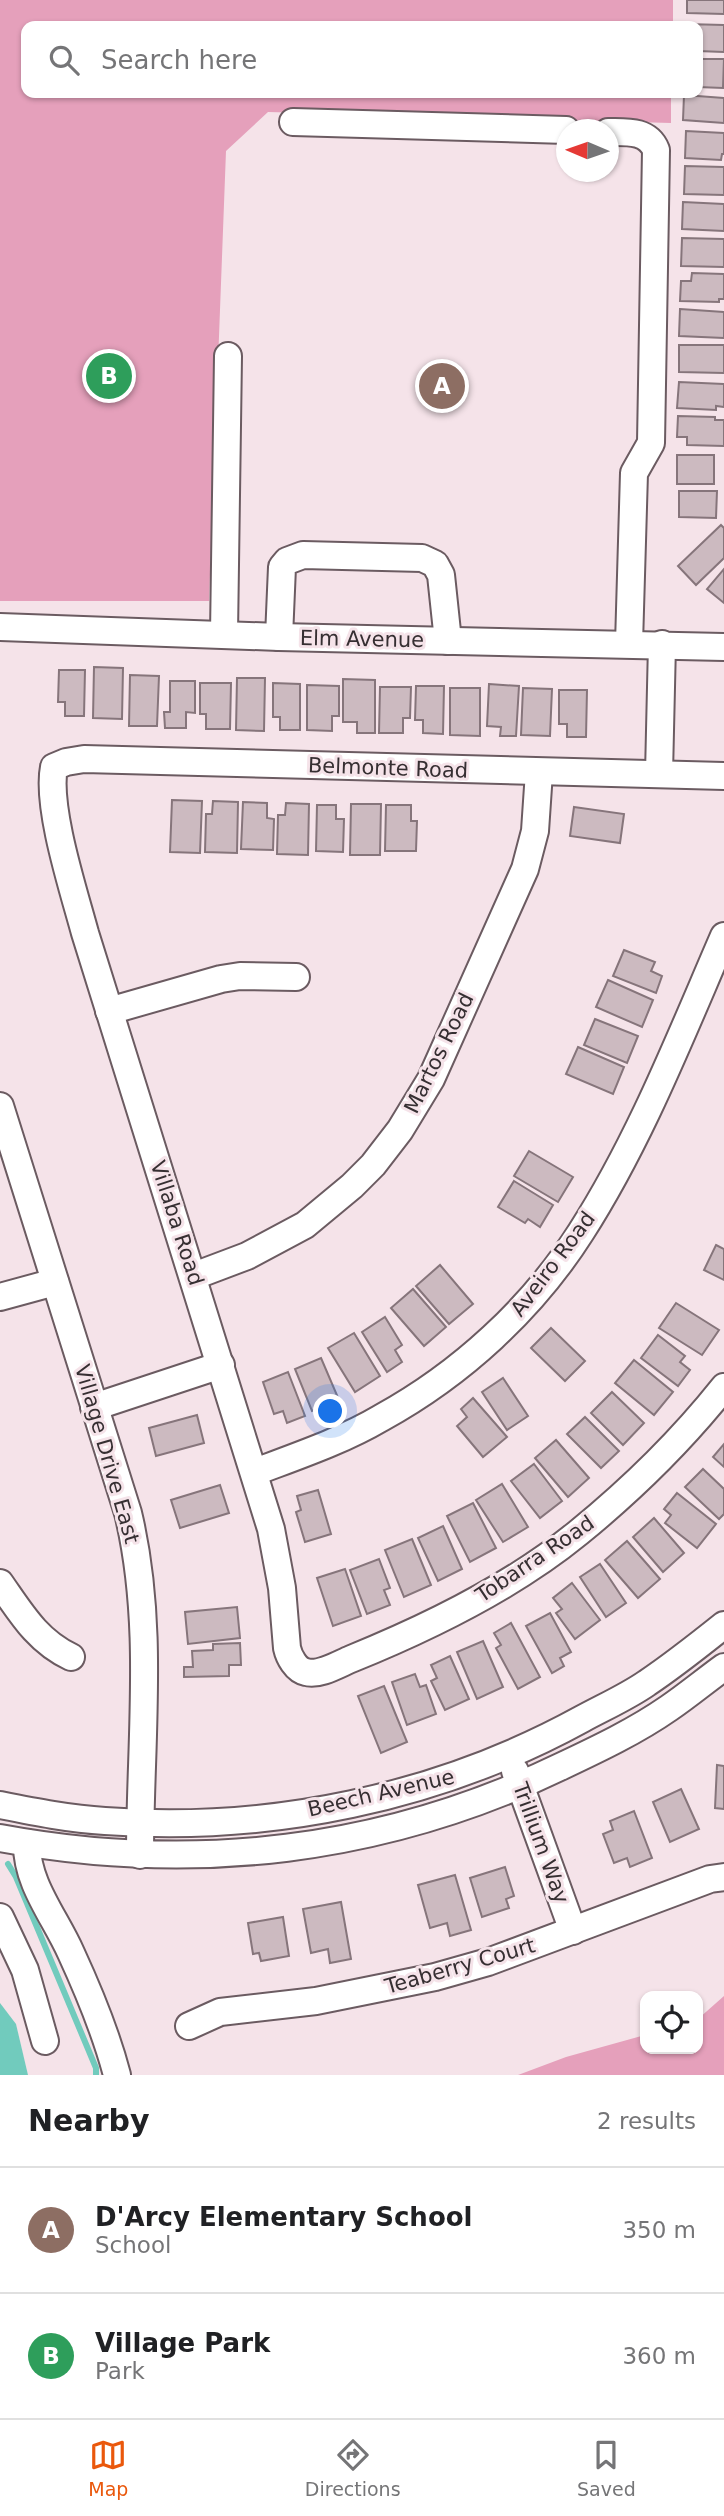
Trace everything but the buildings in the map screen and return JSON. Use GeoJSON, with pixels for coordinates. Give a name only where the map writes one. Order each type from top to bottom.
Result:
{"type":"FeatureCollection","features":[{"type":"Feature","properties":{"kind":"street"},"geometry":{"type":"LineString","coordinates":[[293,122],[556,130]]}},
{"type":"Feature","properties":{"kind":"street"},"geometry":{"type":"LineString","coordinates":[[619,133],[641,135],[653,143],[656,150],[651,443],[634,473],[629,644]]}},
{"type":"Feature","properties":{"kind":"street"},"geometry":{"type":"LineString","coordinates":[[224,635],[228,356]]}},
{"type":"Feature","properties":{"kind":"street"},"geometry":{"type":"LineString","coordinates":[[279,637],[282,567],[287,561],[303,555],[422,558],[435,564],[441,575],[448,641]]}},
{"type":"Feature","properties":{"kind":"street","name":"Elm Avenue"},"geometry":{"type":"LineString","coordinates":[[0,627],[279,637],[724,647]]}},
{"type":"Feature","properties":{"kind":"street"},"geometry":{"type":"LineString","coordinates":[[659,774],[662,644]]}},
{"type":"Feature","properties":{"kind":"street","name":"Belmonte Road"},"geometry":{"type":"LineString","coordinates":[[54,767],[84,759],[724,776]]}},
{"type":"Feature","properties":{"kind":"street","name":"Villaba Road"},"geometry":{"type":"LineString","coordinates":[[54,767],[53,792],[65,856],[85,933],[271,1529],[282,1588],[287,1648],[294,1663],[306,1673]]}},
{"type":"Feature","properties":{"kind":"street","name":"Martos Road"},"geometry":{"type":"LineString","coordinates":[[194,1276],[247,1256],[305,1225],[352,1186],[373,1165],[400,1130],[430,1079],[524,869],[535,831],[539,772]]}},
{"type":"Feature","properties":{"kind":"street","name":"Aveiro Road"},"geometry":{"type":"LineString","coordinates":[[254,1472],[381,1419],[439,1382],[511,1321],[572,1245],[605,1193],[662,1075],[724,936]]}},
{"type":"Feature","properties":{"kind":"street"},"geometry":{"type":"LineString","coordinates":[[109,1011],[221,979],[240,976],[296,977]]}},
{"type":"Feature","properties":{"kind":"street","name":"Village Drive East"},"geometry":{"type":"LineString","coordinates":[[0,1106],[128,1513],[141,1586],[145,1674],[140,1855]]}},
{"type":"Feature","properties":{"kind":"street"},"geometry":{"type":"LineString","coordinates":[[0,1297],[55,1282]]}},
{"type":"Feature","properties":{"kind":"street"},"geometry":{"type":"LineString","coordinates":[[94,1407],[221,1365]]}},
{"type":"Feature","properties":{"kind":"street","name":"Tobarra Road"},"geometry":{"type":"LineString","coordinates":[[306,1673],[345,1662],[443,1618],[542,1559],[577,1535],[640,1479],[678,1441],[724,1387]]}},
{"type":"Feature","properties":{"kind":"street"},"geometry":{"type":"LineString","coordinates":[[0,1583],[42,1639],[71,1657]]}},
{"type":"Feature","properties":{"kind":"street","name":"Beech Avenue"},"geometry":{"type":"LineString","coordinates":[[0,1805],[61,1816],[140,1823],[241,1821],[347,1806],[467,1773],[537,1744],[646,1684],[724,1625]]}},
{"type":"Feature","properties":{"kind":"street","name":"Beech Avenue"},"geometry":{"type":"LineString","coordinates":[[0,1838],[140,1855],[241,1854],[322,1844],[391,1830],[520,1786],[598,1749],[667,1709],[724,1667]]}},
{"type":"Feature","properties":{"kind":"street","name":"Trillium Way"},"geometry":{"type":"LineString","coordinates":[[510,1756],[573,1931]]}},
{"type":"Feature","properties":{"kind":"street"},"geometry":{"type":"LineString","coordinates":[[27,1843],[27,1861],[38,1890],[71,1953],[110,2048],[117,2075]]}},
{"type":"Feature","properties":{"kind":"street","name":"Teaberry Court"},"geometry":{"type":"LineString","coordinates":[[188,2026],[220,2012],[316,2001],[435,1977],[488,1962],[709,1879],[724,1877]]}},
{"type":"Feature","properties":{"kind":"street"},"geometry":{"type":"LineString","coordinates":[[0,1917],[25,1970],[45,2041]]}},
{"type":"Feature","properties":{"kind":"shaded area"},"geometry":{"type":"Polygon","coordinates":[[[0,0],[673,0],[673,21],[21,21],[21,98],[671,98],[671,123],[619,122],[619,119],[556,120],[268,112],[226,151],[209,601],[0,601],[0,0]]]}},
{"type":"Feature","properties":{"kind":"shaded area"},"geometry":{"type":"Polygon","coordinates":[[[724,1996],[724,2075],[518,2075],[566,2057],[640,2036],[640,2054],[703,2054],[703,2015],[724,1996]]]}},
{"type":"Feature","properties":{"kind":"shaded area"},"geometry":{"type":"Polygon","coordinates":[[[0,2003],[16,2024],[28,2075],[0,2075],[0,2003]]]}},
{"type":"Feature","properties":{"kind":"waterway"},"geometry":{"type":"LineString","coordinates":[[8,1864],[16,1877],[96,2068],[96,2075]]}},
{"type":"Feature","properties":{"kind":"place","name":"Village Park"},"geometry":{"type":"Point","coordinates":[109,376]}},
{"type":"Feature","properties":{"kind":"place","name":"D'Arcy Elementary School"},"geometry":{"type":"Point","coordinates":[442,386]}}]}
